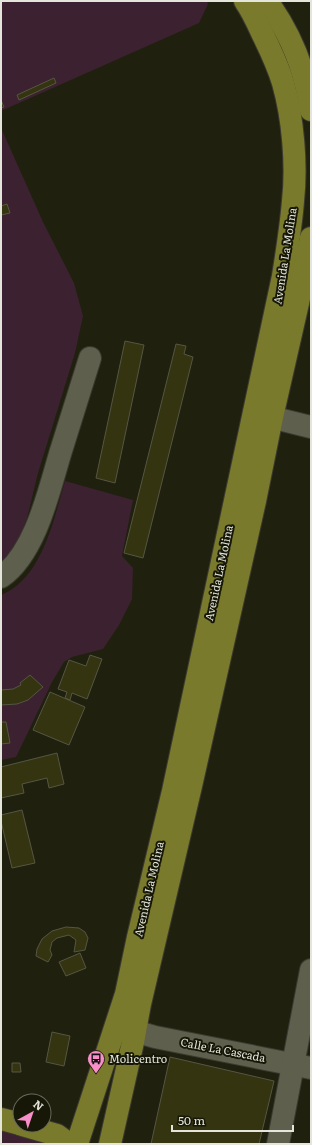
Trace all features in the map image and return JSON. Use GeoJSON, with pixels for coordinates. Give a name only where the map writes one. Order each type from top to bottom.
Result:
{"type":"FeatureCollection","features":[{"type":"Feature","properties":{"kind":"main road","name":"Avenida La Molina"},"geometry":{"type":"LineString","coordinates":[[77,1144],[126,1028],[140,1004],[255,501],[263,415],[294,200],[294,171],[291,124],[283,84],[273,55],[245,1]]}},
{"type":"Feature","properties":{"kind":"main road"},"geometry":{"type":"LineString","coordinates":[[267,1],[287,34],[300,66],[311,110]]}},
{"type":"Feature","properties":{"kind":"main road","name":"Avenida La Molina"},"geometry":{"type":"LineString","coordinates":[[263,415],[298,304],[311,238]]}},
{"type":"Feature","properties":{"kind":"main road","name":"Avenida La Molina"},"geometry":{"type":"LineString","coordinates":[[110,1144],[126,1028]]}},
{"type":"Feature","properties":{"kind":"main road"},"geometry":{"type":"LineString","coordinates":[[1,1119],[12,1122]]}},
{"type":"Feature","properties":{"kind":"main road"},"geometry":{"type":"LineString","coordinates":[[50,1133],[57,1135],[68,1144]]}},
{"type":"Feature","properties":{"kind":"street"},"geometry":{"type":"LineString","coordinates":[[1,578],[25,551],[39,522],[90,358]]}},
{"type":"Feature","properties":{"kind":"street"},"geometry":{"type":"LineString","coordinates":[[263,415],[311,427]]}},
{"type":"Feature","properties":{"kind":"street"},"geometry":{"type":"LineString","coordinates":[[278,1144],[302,1066],[311,970]]}},
{"type":"Feature","properties":{"kind":"street","name":"Calle La Cascada"},"geometry":{"type":"LineString","coordinates":[[126,1028],[155,1037],[302,1066]]}},
{"type":"Feature","properties":{"kind":"shaded area"},"geometry":{"type":"Polygon","coordinates":[[[1,1],[207,1],[208,4],[199,23],[1,111],[1,1]]]}},
{"type":"Feature","properties":{"kind":"shaded area"},"geometry":{"type":"Polygon","coordinates":[[[2,130],[43,222],[74,283],[83,316],[75,353],[38,473],[27,518],[15,550],[1,562],[1,131],[2,130]]]}},
{"type":"Feature","properties":{"kind":"shaded area"},"geometry":{"type":"Polygon","coordinates":[[[65,481],[133,500],[122,556],[133,568],[132,599],[119,625],[103,649],[72,657],[64,662],[52,682],[16,757],[1,760],[1,595],[15,587],[27,576],[36,562],[51,530],[65,481]]]}},
{"type":"Feature","properties":{"kind":"shaded area"},"geometry":{"type":"Polygon","coordinates":[[[1,1128],[12,1131],[12,1133],[20,1133],[42,1139],[39,1144],[7,1144],[1,1142],[1,1128]]]}},
{"type":"Feature","properties":{"kind":"building"},"geometry":{"type":"Polygon","coordinates":[[[54,78],[56,83],[19,100],[17,95],[54,78]]]}},
{"type":"Feature","properties":{"kind":"building"},"geometry":{"type":"Polygon","coordinates":[[[1,100],[4,107],[1,108],[1,100]]]}},
{"type":"Feature","properties":{"kind":"building"},"geometry":{"type":"Polygon","coordinates":[[[7,204],[10,213],[1,215],[1,206],[7,204]]]}},
{"type":"Feature","properties":{"kind":"building"},"geometry":{"type":"Polygon","coordinates":[[[125,341],[144,345],[115,483],[96,478],[125,341]]]}},
{"type":"Feature","properties":{"kind":"building"},"geometry":{"type":"Polygon","coordinates":[[[176,344],[186,346],[184,354],[193,357],[143,558],[124,553],[176,344]]]}},
{"type":"Feature","properties":{"kind":"building"},"geometry":{"type":"Polygon","coordinates":[[[90,655],[102,659],[87,699],[72,693],[70,700],[65,698],[67,692],[58,689],[69,660],[86,666],[90,655]]]}},
{"type":"Feature","properties":{"kind":"building"},"geometry":{"type":"Polygon","coordinates":[[[30,675],[43,687],[28,700],[17,704],[1,705],[1,690],[13,689],[21,685],[20,683],[30,675]]]}},
{"type":"Feature","properties":{"kind":"building"},"geometry":{"type":"Polygon","coordinates":[[[50,692],[85,707],[69,745],[33,730],[50,692]]]}},
{"type":"Feature","properties":{"kind":"building"},"geometry":{"type":"Polygon","coordinates":[[[1,722],[6,722],[10,743],[1,744],[1,722]]]}},
{"type":"Feature","properties":{"kind":"building"},"geometry":{"type":"Polygon","coordinates":[[[57,753],[64,784],[49,788],[47,778],[22,784],[24,793],[1,798],[1,767],[57,753]]]}},
{"type":"Feature","properties":{"kind":"building"},"geometry":{"type":"Polygon","coordinates":[[[22,810],[35,863],[12,868],[1,821],[1,815],[22,810]]]}},
{"type":"Feature","properties":{"kind":"building"},"geometry":{"type":"Polygon","coordinates":[[[66,927],[79,928],[85,932],[88,938],[85,950],[74,952],[76,940],[69,935],[57,938],[52,942],[50,950],[52,955],[48,962],[36,956],[37,949],[42,939],[52,931],[66,927]]]}},
{"type":"Feature","properties":{"kind":"building"},"geometry":{"type":"Polygon","coordinates":[[[80,953],[86,968],[66,976],[59,962],[80,953]]]}},
{"type":"Feature","properties":{"kind":"building"},"geometry":{"type":"Polygon","coordinates":[[[52,1032],[70,1036],[64,1066],[46,1062],[52,1032]]]}},
{"type":"Feature","properties":{"kind":"building"},"geometry":{"type":"Polygon","coordinates":[[[170,1057],[274,1081],[259,1144],[151,1144],[170,1057]]]}},
{"type":"Feature","properties":{"kind":"building"},"geometry":{"type":"Polygon","coordinates":[[[12,1063],[20,1063],[21,1072],[12,1072],[12,1063]]]}},
{"type":"Feature","properties":{"kind":"place","name":"Molicentro"},"geometry":{"type":"Point","coordinates":[96,1074]}}]}
